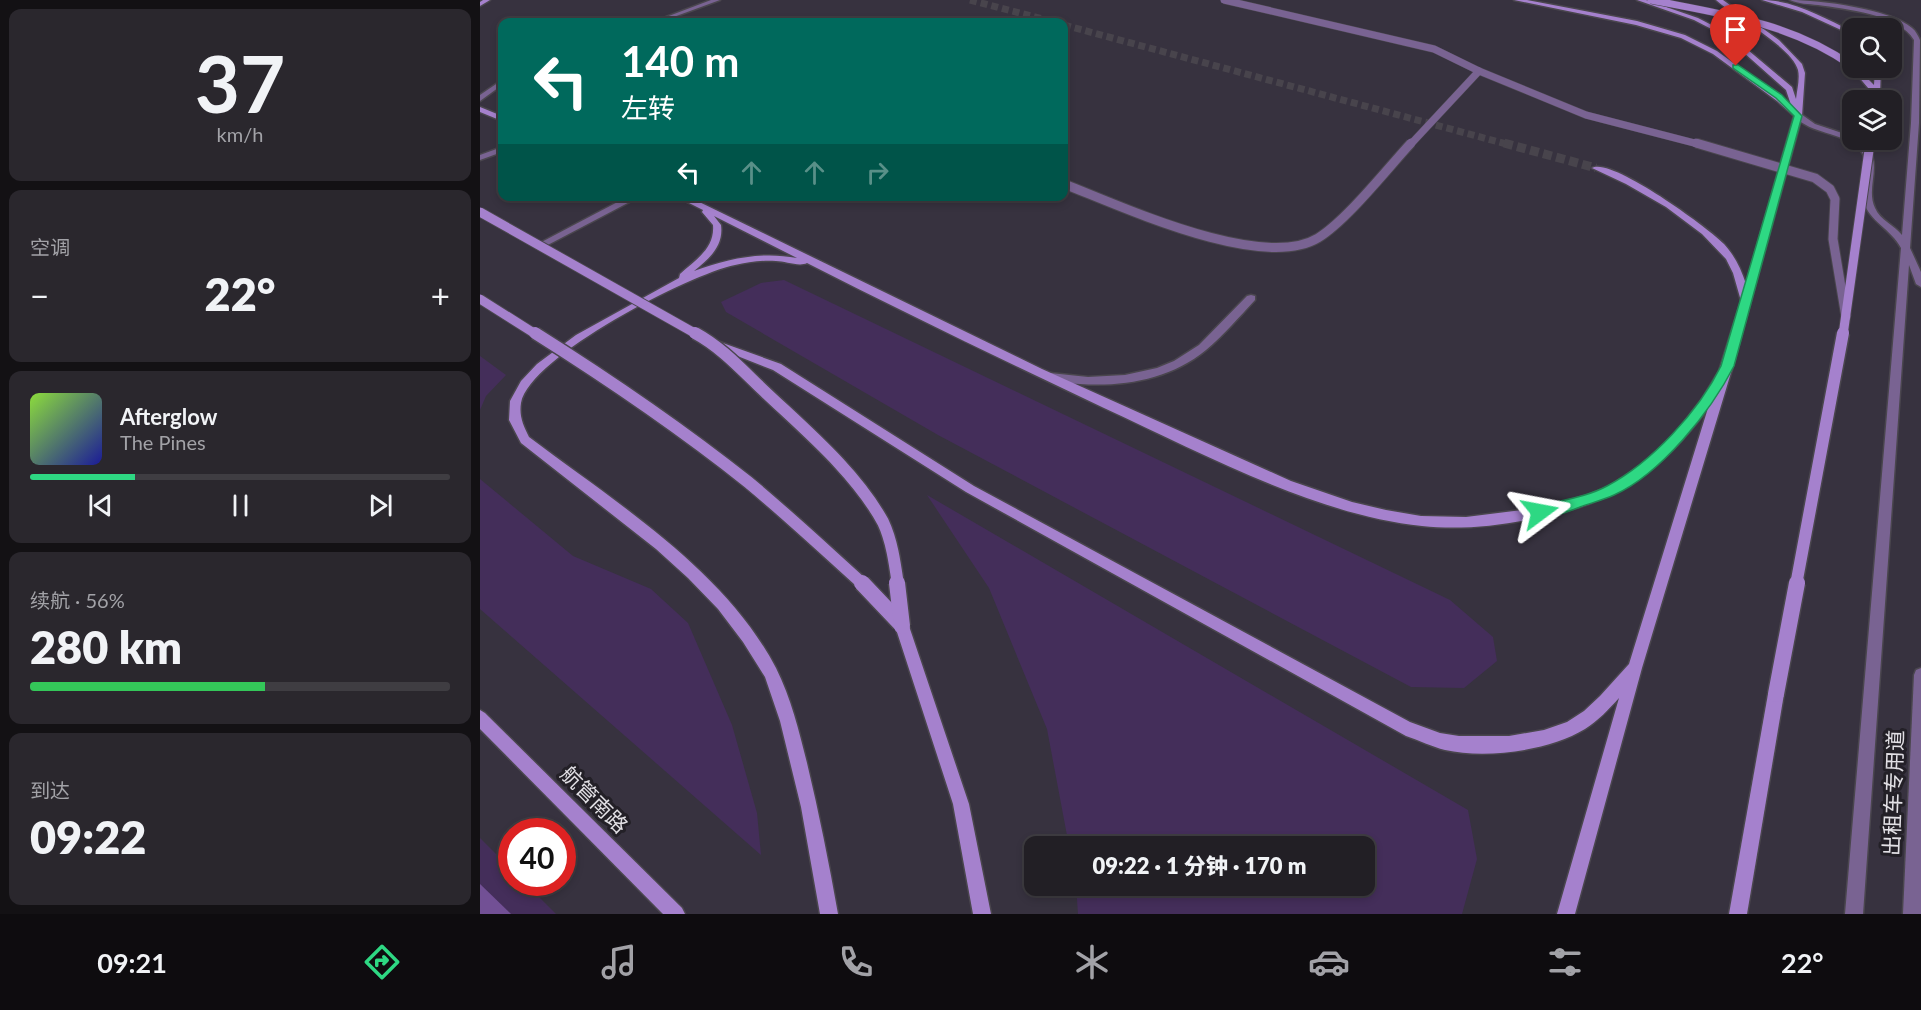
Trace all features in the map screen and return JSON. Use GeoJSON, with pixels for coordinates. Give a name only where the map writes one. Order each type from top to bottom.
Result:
{"type":"FeatureCollection","features":[{"type":"Feature","properties":{"kind":"street"},"geometry":{"type":"LineString","coordinates":[[480,4],[487,0]]}},
{"type":"Feature","properties":{"kind":"street"},"geometry":{"type":"LineString","coordinates":[[1517,0],[1649,27],[1691,40],[1729,61],[1747,77],[1779,97],[1798,116]]}},
{"type":"Feature","properties":{"kind":"street"},"geometry":{"type":"LineString","coordinates":[[1640,0],[1696,19],[1727,35],[1789,89],[1798,116]]}},
{"type":"Feature","properties":{"kind":"street"},"geometry":{"type":"LineString","coordinates":[[1651,0],[1785,30],[1823,45],[1842,59]]}},
{"type":"Feature","properties":{"kind":"street"},"geometry":{"type":"LineString","coordinates":[[1566,914],[1635,669],[1728,366],[1798,116],[1802,73],[1799,64],[1777,41],[1719,0]]}},
{"type":"Feature","properties":{"kind":"street"},"geometry":{"type":"LineString","coordinates":[[1765,0],[1804,11],[1842,28]]}},
{"type":"Feature","properties":{"kind":"street"},"geometry":{"type":"LineString","coordinates":[[1861,78],[1871,90]]}},
{"type":"Feature","properties":{"kind":"street"},"geometry":{"type":"LineString","coordinates":[[480,109],[498,116]]}},
{"type":"Feature","properties":{"kind":"street"},"geometry":{"type":"LineString","coordinates":[[1738,914],[1776,694],[1846,318],[1869,150]]}},
{"type":"Feature","properties":{"kind":"street"},"geometry":{"type":"LineString","coordinates":[[1596,168],[1639,186],[1714,240],[1729,256],[1738,273],[1746,302]]}},
{"type":"Feature","properties":{"kind":"street"},"geometry":{"type":"LineString","coordinates":[[689,201],[1045,377],[1294,488],[1401,518],[1448,522],[1508,518],[1562,507],[1610,491],[1642,471],[1670,443],[1718,386],[1728,366]]}},
{"type":"Feature","properties":{"kind":"street"},"geometry":{"type":"LineString","coordinates":[[678,281],[702,260],[717,241],[718,230],[715,220],[701,207]]}},
{"type":"Feature","properties":{"kind":"street"},"geometry":{"type":"LineString","coordinates":[[480,212],[713,343],[771,363],[970,489],[1406,728],[1446,742],[1483,746],[1547,736],[1572,728],[1593,713],[1635,669]]}},
{"type":"Feature","properties":{"kind":"street"},"geometry":{"type":"LineString","coordinates":[[822,267],[783,258],[750,259],[717,266],[678,281],[551,357],[527,380],[515,408],[518,431],[525,440],[690,570],[740,628],[771,674],[791,729],[818,846],[829,914]]}},
{"type":"Feature","properties":{"kind":"street"},"geometry":{"type":"LineString","coordinates":[[480,299],[568,355],[749,482],[872,592],[902,626]]}},
{"type":"Feature","properties":{"kind":"street"},"geometry":{"type":"LineString","coordinates":[[713,343],[834,459],[883,523],[895,560],[902,626],[962,804],[982,914]]}},
{"type":"Feature","properties":{"kind":"street","name":"航管南路"},"geometry":{"type":"LineString","coordinates":[[480,718],[676,914]]}},
{"type":"Feature","properties":{"kind":"lane"},"geometry":{"type":"LineString","coordinates":[[667,18],[717,0]]}},
{"type":"Feature","properties":{"kind":"lane"},"geometry":{"type":"LineString","coordinates":[[1224,0],[1426,47],[1586,115],[1799,171],[1826,185],[1835,199],[1833,239],[1846,318]]}},
{"type":"Feature","properties":{"kind":"lane"},"geometry":{"type":"LineString","coordinates":[[1793,0],[1876,14],[1904,24],[1916,34],[1917,82],[1906,251],[1854,914]]}},
{"type":"Feature","properties":{"kind":"lane"},"geometry":{"type":"LineString","coordinates":[[1068,185],[1186,228],[1234,242],[1285,246],[1308,242],[1326,234],[1479,71]]}},
{"type":"Feature","properties":{"kind":"lane"},"geometry":{"type":"LineString","coordinates":[[480,99],[498,85]]}},
{"type":"Feature","properties":{"kind":"lane"},"geometry":{"type":"LineString","coordinates":[[1798,116],[1805,122],[1852,140],[1865,150],[1871,165],[1868,205],[1873,214],[1894,231],[1921,284]]}},
{"type":"Feature","properties":{"kind":"lane"},"geometry":{"type":"LineString","coordinates":[[480,158],[498,151]]}},
{"type":"Feature","properties":{"kind":"lane"},"geometry":{"type":"LineString","coordinates":[[539,246],[627,201]]}},
{"type":"Feature","properties":{"kind":"lane"},"geometry":{"type":"LineString","coordinates":[[1045,377],[1099,382],[1122,381],[1166,368],[1194,354],[1251,298]]}},
{"type":"Feature","properties":{"kind":"lane","name":"出租车专用道"},"geometry":{"type":"LineString","coordinates":[[1912,914],[1921,675]]}},
{"type":"Feature","properties":{"kind":"shaded area"},"geometry":{"type":"Polygon","coordinates":[[[480,0],[1921,0],[1921,914],[480,914],[480,0]]]}},
{"type":"Feature","properties":{"kind":"shaded area"},"geometry":{"type":"Polygon","coordinates":[[[784,280],[1450,600],[1493,637],[1497,661],[1464,688],[1411,687],[938,435],[726,312],[721,302],[761,283],[784,280]]]}},
{"type":"Feature","properties":{"kind":"shaded area"},"geometry":{"type":"Polygon","coordinates":[[[480,356],[506,375],[486,396],[480,410],[480,356]]]}},
{"type":"Feature","properties":{"kind":"shaded area"},"geometry":{"type":"Polygon","coordinates":[[[480,479],[573,556],[651,589],[688,623],[732,725],[757,813],[761,855],[480,609],[480,479]]]}},
{"type":"Feature","properties":{"kind":"shaded area"},"geometry":{"type":"Polygon","coordinates":[[[927,495],[1468,810],[1477,859],[1462,914],[1078,914],[1077,896],[1375,896],[1375,836],[1067,836],[1047,729],[989,588],[927,495]]]}},
{"type":"Feature","properties":{"kind":"shaded area"},"geometry":{"type":"Polygon","coordinates":[[[480,838],[498,856],[498,896],[538,896],[556,914],[480,914],[480,838]]]}},
{"type":"Feature","properties":{"kind":"shaded area"},"geometry":{"type":"Polygon","coordinates":[[[480,884],[511,914],[480,914],[480,884]]]}},
{"type":"Feature","properties":{"kind":"tunnel"},"geometry":{"type":"LineString","coordinates":[[970,0],[1039,18]]}},
{"type":"Feature","properties":{"kind":"tunnel"},"geometry":{"type":"LineString","coordinates":[[1068,26],[1510,145]]}},
{"type":"Feature","properties":{"kind":"tunnel"},"geometry":{"type":"LineString","coordinates":[[1504,143],[1596,168]]}},
{"type":"Feature","properties":{"kind":"route"},"geometry":{"type":"LineString","coordinates":[[1540,512],[1610,491],[1642,471],[1688,424],[1718,386],[1728,366],[1798,116],[1786,102],[1747,77],[1736,66]]}}]}
